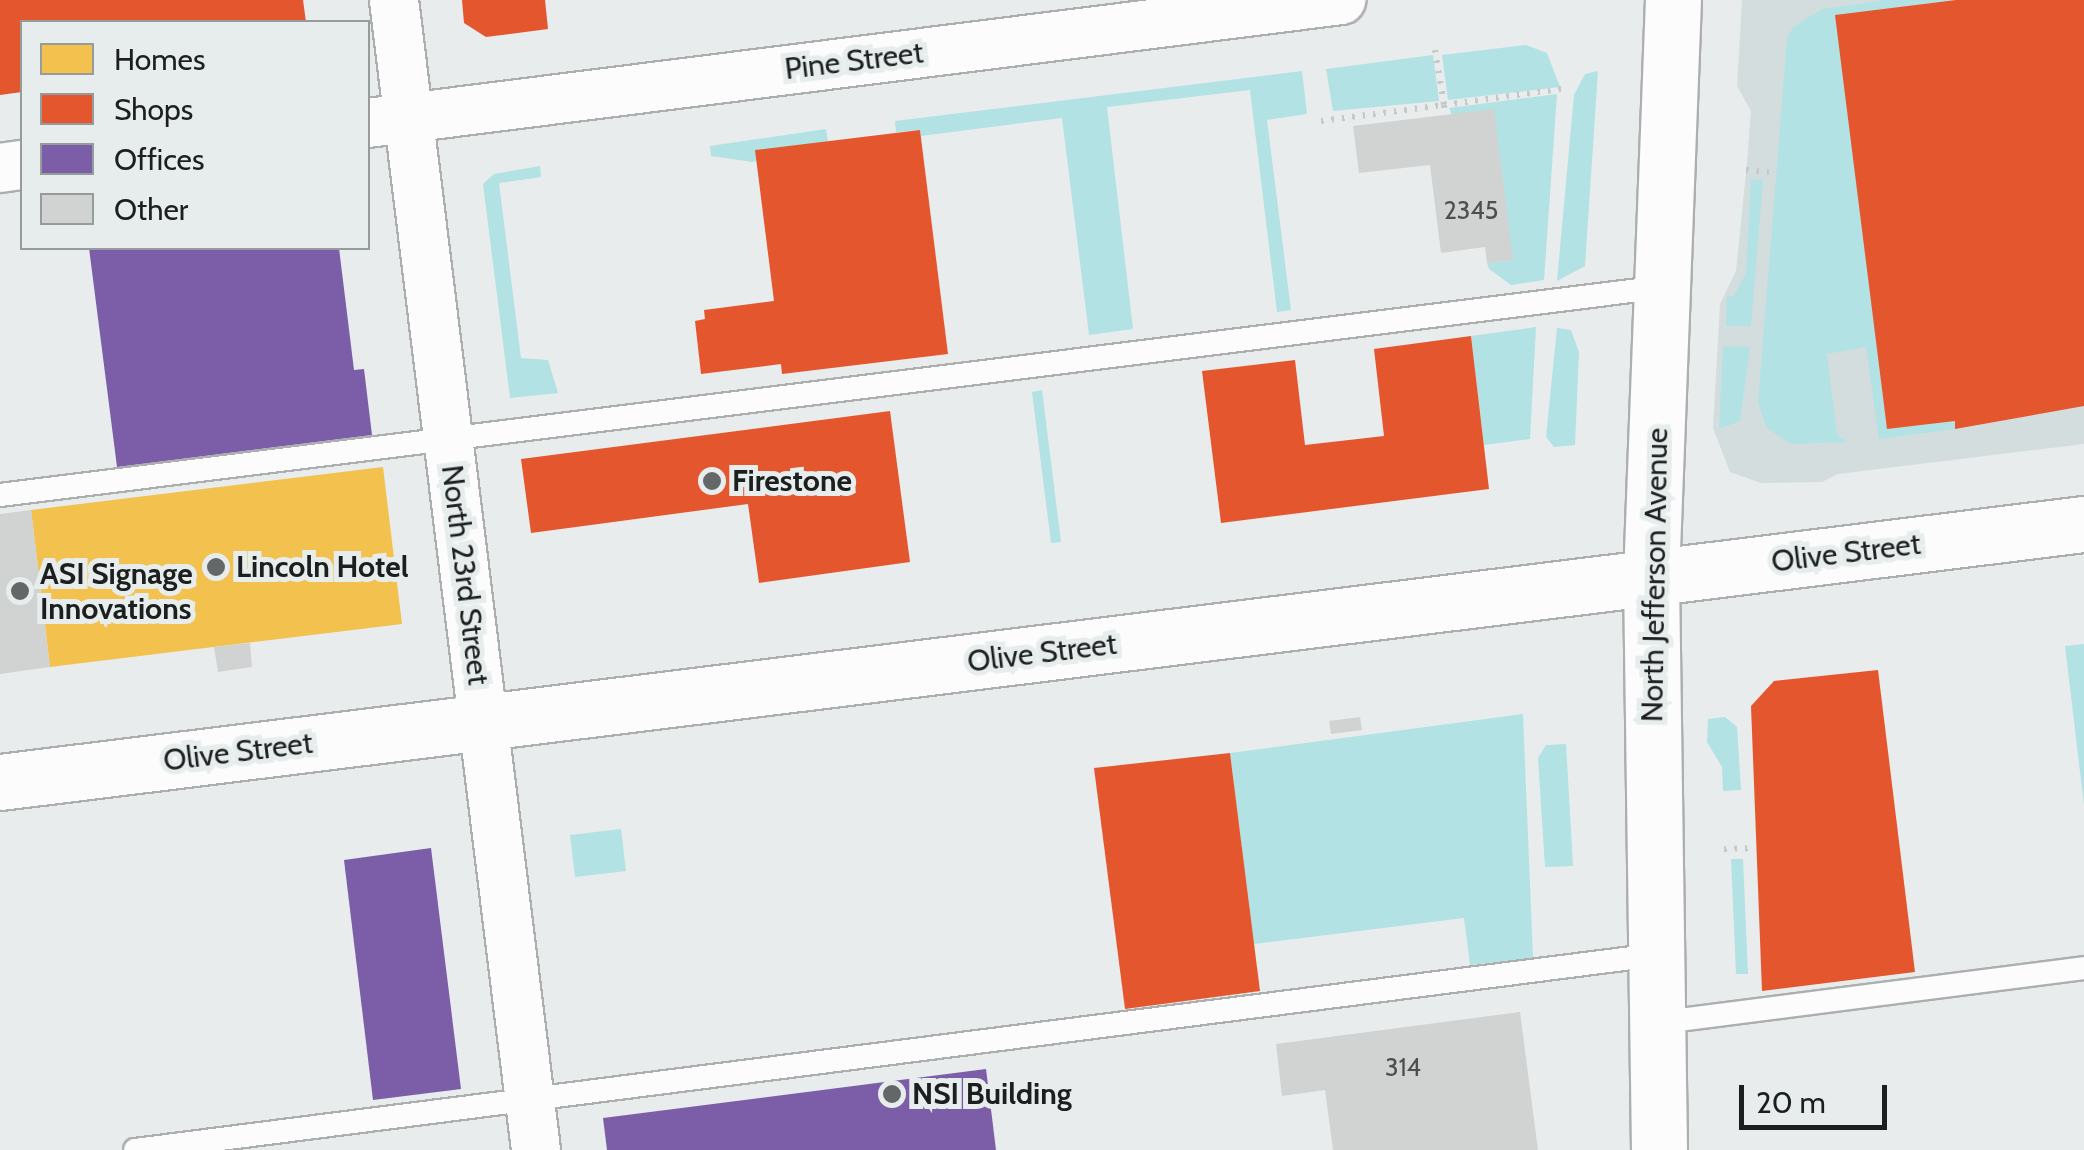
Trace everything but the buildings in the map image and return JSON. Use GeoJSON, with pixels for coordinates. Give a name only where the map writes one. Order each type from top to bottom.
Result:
{"type":"FeatureCollection","features":[{"type":"Feature","properties":{"kind":"main road","name":"North Jefferson Avenue"},"geometry":{"type":"LineString","coordinates":[[1658,1150],[1651,577],[1673,0]]}},
{"type":"Feature","properties":{"kind":"main road","name":"Olive Street"},"geometry":{"type":"LineString","coordinates":[[0,782],[2084,524]]}},
{"type":"Feature","properties":{"kind":"street","name":"North 23rd Street"},"geometry":{"type":"LineString","coordinates":[[394,0],[388,120],[448,440],[536,1150]]}},
{"type":"Feature","properties":{"kind":"street","name":"Pine Street"},"geometry":{"type":"LineString","coordinates":[[388,120],[1341,0]]}},
{"type":"Feature","properties":{"kind":"lane"},"geometry":{"type":"LineString","coordinates":[[0,495],[1663,286]]}},
{"type":"Feature","properties":{"kind":"lane"},"geometry":{"type":"LineString","coordinates":[[136,1150],[1656,955]]}},
{"type":"Feature","properties":{"kind":"lane"},"geometry":{"type":"LineString","coordinates":[[1656,1023],[2084,968]]}},
{"type":"Feature","properties":{"kind":"path"},"geometry":{"type":"LineString","coordinates":[[1435,50],[1445,110]]}},
{"type":"Feature","properties":{"kind":"path"},"geometry":{"type":"LineString","coordinates":[[1321,121],[1445,110],[1568,88]]}},
{"type":"Feature","properties":{"kind":"path"},"geometry":{"type":"LineString","coordinates":[[1746,170],[1768,172]]}},
{"type":"Feature","properties":{"kind":"path"},"geometry":{"type":"LineString","coordinates":[[1724,849],[1748,848]]}},
{"type":"Feature","properties":{"kind":"shaded area"},"geometry":{"type":"Polygon","coordinates":[[[1742,0],[2084,0],[2084,444],[1838,474],[1822,482],[1761,483],[1730,472],[1713,428],[1720,304],[1736,271],[1751,111],[1737,86],[1742,0]]]}},
{"type":"Feature","properties":{"kind":"shaded area"},"geometry":{"type":"Polygon","coordinates":[[[1886,0],[1956,0],[1836,15],[1887,429],[1955,421],[1955,429],[1879,439],[1866,347],[1827,354],[1837,435],[1848,442],[1791,444],[1767,428],[1758,403],[1787,39],[1793,27],[1822,9],[1886,0]]]}},
{"type":"Feature","properties":{"kind":"shaded area"},"geometry":{"type":"Polygon","coordinates":[[[1526,45],[1547,53],[1560,87],[1448,100],[1442,55],[1526,45]]]}},
{"type":"Feature","properties":{"kind":"shaded area"},"geometry":{"type":"Polygon","coordinates":[[[1433,55],[1439,101],[1333,111],[1326,69],[1433,55]]]}},
{"type":"Feature","properties":{"kind":"shaded area"},"geometry":{"type":"Polygon","coordinates":[[[1302,71],[1307,114],[1267,120],[1291,310],[1277,312],[1250,90],[1107,107],[1133,329],[1089,335],[1062,118],[921,136],[920,130],[896,132],[895,121],[1302,71]]]}},
{"type":"Feature","properties":{"kind":"shaded area"},"geometry":{"type":"Polygon","coordinates":[[[1598,71],[1585,266],[1557,281],[1574,95],[1585,74],[1598,71]]]}},
{"type":"Feature","properties":{"kind":"shaded area"},"geometry":{"type":"Polygon","coordinates":[[[1557,94],[1544,280],[1511,285],[1489,269],[1487,263],[1512,260],[1449,108],[1557,94]]]}},
{"type":"Feature","properties":{"kind":"shaded area"},"geometry":{"type":"Polygon","coordinates":[[[826,129],[828,141],[753,162],[711,156],[710,146],[826,129]]]}},
{"type":"Feature","properties":{"kind":"shaded area"},"geometry":{"type":"Polygon","coordinates":[[[540,166],[541,177],[499,183],[521,358],[548,360],[558,393],[510,398],[483,184],[494,174],[540,166]]]}},
{"type":"Feature","properties":{"kind":"shaded area"},"geometry":{"type":"Polygon","coordinates":[[[1751,179],[1763,180],[1751,326],[1726,326],[1727,296],[1734,296],[1746,273],[1751,179]]]}},
{"type":"Feature","properties":{"kind":"shaded area"},"geometry":{"type":"Polygon","coordinates":[[[1536,327],[1530,439],[1484,445],[1471,336],[1536,327]]]}},
{"type":"Feature","properties":{"kind":"shaded area"},"geometry":{"type":"Polygon","coordinates":[[[1557,328],[1571,330],[1579,352],[1575,445],[1554,447],[1546,437],[1557,328]]]}},
{"type":"Feature","properties":{"kind":"shaded area"},"geometry":{"type":"Polygon","coordinates":[[[1723,346],[1750,347],[1740,421],[1719,429],[1723,346]]]}},
{"type":"Feature","properties":{"kind":"shaded area"},"geometry":{"type":"Polygon","coordinates":[[[1042,390],[1061,542],[1051,543],[1032,392],[1042,390]]]}},
{"type":"Feature","properties":{"kind":"shaded area"},"geometry":{"type":"Polygon","coordinates":[[[2084,644],[2084,805],[2065,646],[2084,644]]]}},
{"type":"Feature","properties":{"kind":"shaded area"},"geometry":{"type":"Polygon","coordinates":[[[1523,714],[1533,958],[1470,965],[1464,918],[1254,944],[1230,753],[1523,714]]]}},
{"type":"Feature","properties":{"kind":"shaded area"},"geometry":{"type":"Polygon","coordinates":[[[1725,717],[1737,727],[1741,790],[1723,791],[1722,767],[1707,742],[1708,719],[1725,717]]]}},
{"type":"Feature","properties":{"kind":"shaded area"},"geometry":{"type":"Polygon","coordinates":[[[1566,744],[1573,866],[1545,867],[1538,758],[1546,745],[1566,744]]]}},
{"type":"Feature","properties":{"kind":"shaded area"},"geometry":{"type":"Polygon","coordinates":[[[621,829],[626,871],[575,877],[570,835],[621,829]]]}},
{"type":"Feature","properties":{"kind":"shaded area"},"geometry":{"type":"Polygon","coordinates":[[[1731,859],[1743,859],[1748,974],[1736,974],[1731,859]]]}},
{"type":"Feature","properties":{"kind":"place","name":"Firestone"},"geometry":{"type":"Point","coordinates":[712,481]}},
{"type":"Feature","properties":{"kind":"place","name":"Lincoln Hotel"},"geometry":{"type":"Point","coordinates":[216,567]}},
{"type":"Feature","properties":{"kind":"place","name":"ASI Signage Innovations"},"geometry":{"type":"Point","coordinates":[20,591]}},
{"type":"Feature","properties":{"kind":"place","name":"NSI Building"},"geometry":{"type":"Point","coordinates":[892,1094]}}]}
